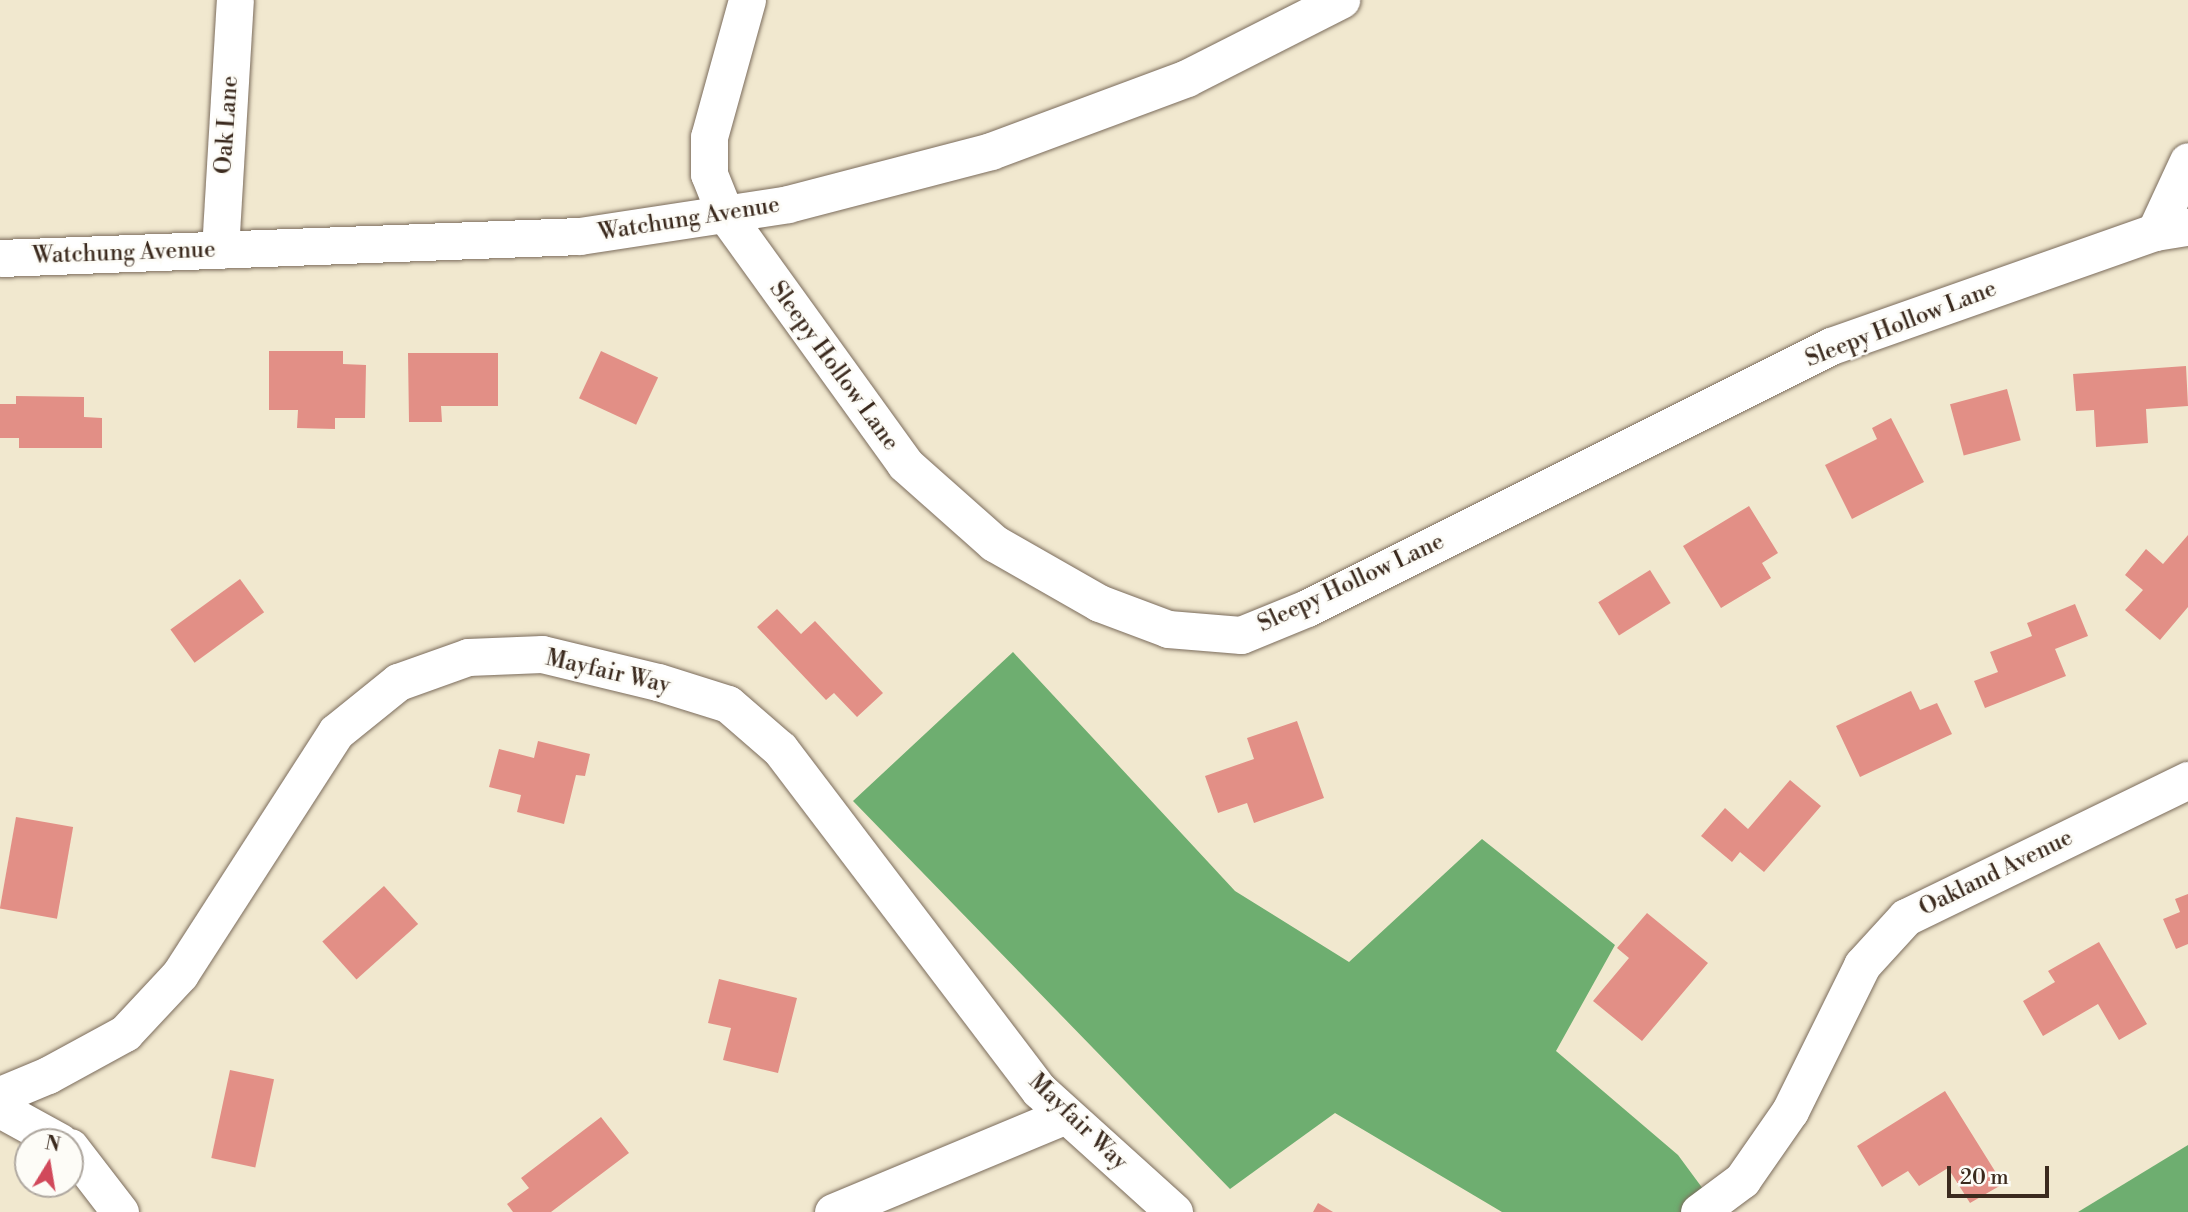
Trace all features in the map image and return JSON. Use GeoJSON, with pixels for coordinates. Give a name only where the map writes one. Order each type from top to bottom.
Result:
{"type":"FeatureCollection","features":[{"type":"Feature","properties":{"kind":"street","name":"Oak Lane"},"geometry":{"type":"LineString","coordinates":[[219,250],[235,0]]}},
{"type":"Feature","properties":{"kind":"street","name":"Sleepy Hollow Lane"},"geometry":{"type":"LineString","coordinates":[[747,0],[709,136],[709,174],[725,214],[905,464],[994,543],[1099,603],[1168,629],[1241,635],[1307,608],[1831,346],[2172,229]]}},
{"type":"Feature","properties":{"kind":"street","name":"Watchung Avenue"},"geometry":{"type":"LineString","coordinates":[[0,258],[580,236],[788,204],[991,151],[1187,78],[1341,0]]}},
{"type":"Feature","properties":{"kind":"street"},"geometry":{"type":"LineString","coordinates":[[2172,229],[2188,161]]}},
{"type":"Feature","properties":{"kind":"street","name":"Mayfair Way"},"geometry":{"type":"LineString","coordinates":[[0,1096],[125,1033],[180,974],[336,732],[398,682],[468,657],[542,654],[658,682],[728,704],[780,748],[1039,1090],[1174,1212]]}},
{"type":"Feature","properties":{"kind":"street","name":"Oakland Avenue"},"geometry":{"type":"LineString","coordinates":[[1699,1212],[1742,1180],[1790,1111],[1862,965],[1906,917],[2188,780]]}},
{"type":"Feature","properties":{"kind":"street"},"geometry":{"type":"LineString","coordinates":[[0,1110],[34,1128]]}},
{"type":"Feature","properties":{"kind":"street"},"geometry":{"type":"LineString","coordinates":[[833,1212],[1066,1115]]}},
{"type":"Feature","properties":{"kind":"street"},"geometry":{"type":"LineString","coordinates":[[84,1165],[120,1212]]}},
{"type":"Feature","properties":{"kind":"green space"},"geometry":{"type":"Polygon","coordinates":[[[1013,652],[1235,891],[1349,962],[1482,839],[1615,945],[1556,1051],[1678,1155],[1720,1212],[1502,1212],[1335,1113],[1230,1189],[853,801],[1013,652]]]}},
{"type":"Feature","properties":{"kind":"green space"},"geometry":{"type":"Polygon","coordinates":[[[2188,1145],[2188,1212],[2078,1212],[2188,1145]]]}},
{"type":"Feature","properties":{"kind":"building"},"geometry":{"type":"Polygon","coordinates":[[[269,351],[343,351],[343,364],[366,365],[365,418],[335,418],[335,429],[297,428],[298,410],[269,410],[269,351]]]}},
{"type":"Feature","properties":{"kind":"building"},"geometry":{"type":"Polygon","coordinates":[[[601,351],[658,378],[636,425],[579,398],[601,351]]]}},
{"type":"Feature","properties":{"kind":"building"},"geometry":{"type":"Polygon","coordinates":[[[408,353],[498,353],[498,406],[441,406],[442,422],[409,422],[408,353]]]}},
{"type":"Feature","properties":{"kind":"building"},"geometry":{"type":"Polygon","coordinates":[[[2186,366],[2188,406],[2146,409],[2148,443],[2096,447],[2094,410],[2076,411],[2073,374],[2186,366]]]}},
{"type":"Feature","properties":{"kind":"building"},"geometry":{"type":"Polygon","coordinates":[[[2007,389],[2021,440],[1964,455],[1950,404],[2007,389]]]}},
{"type":"Feature","properties":{"kind":"building"},"geometry":{"type":"Polygon","coordinates":[[[16,396],[84,397],[84,417],[102,418],[102,448],[19,448],[19,438],[0,438],[0,404],[16,404],[16,396]]]}},
{"type":"Feature","properties":{"kind":"building"},"geometry":{"type":"Polygon","coordinates":[[[1891,418],[1924,482],[1852,519],[1825,465],[1877,439],[1872,428],[1891,418]]]}},
{"type":"Feature","properties":{"kind":"building"},"geometry":{"type":"Polygon","coordinates":[[[1749,506],[1778,553],[1762,563],[1771,578],[1721,608],[1683,546],[1749,506]]]}},
{"type":"Feature","properties":{"kind":"building"},"geometry":{"type":"Polygon","coordinates":[[[2188,535],[2188,607],[2160,640],[2125,610],[2143,590],[2125,575],[2146,549],[2163,564],[2188,535]]]}},
{"type":"Feature","properties":{"kind":"building"},"geometry":{"type":"Polygon","coordinates":[[[1650,570],[1671,603],[1619,635],[1598,602],[1650,570]]]}},
{"type":"Feature","properties":{"kind":"building"},"geometry":{"type":"Polygon","coordinates":[[[240,579],[264,612],[195,663],[170,630],[240,579]]]}},
{"type":"Feature","properties":{"kind":"building"},"geometry":{"type":"Polygon","coordinates":[[[2075,604],[2088,636],[2055,649],[2066,676],[1985,708],[1974,681],[1998,672],[1990,652],[2032,636],[2027,623],[2075,604]]]}},
{"type":"Feature","properties":{"kind":"building"},"geometry":{"type":"Polygon","coordinates":[[[777,609],[801,634],[815,621],[883,693],[857,717],[834,693],[826,700],[757,627],[777,609]]]}},
{"type":"Feature","properties":{"kind":"building"},"geometry":{"type":"Polygon","coordinates":[[[1911,691],[1920,710],[1937,703],[1952,734],[1860,777],[1836,726],[1911,691]]]}},
{"type":"Feature","properties":{"kind":"building"},"geometry":{"type":"Polygon","coordinates":[[[1297,721],[1324,798],[1254,823],[1247,803],[1218,813],[1205,776],[1254,759],[1247,738],[1297,721]]]}},
{"type":"Feature","properties":{"kind":"building"},"geometry":{"type":"Polygon","coordinates":[[[538,741],[590,754],[585,776],[576,775],[564,824],[517,812],[521,795],[489,787],[499,749],[534,758],[538,741]]]}},
{"type":"Feature","properties":{"kind":"building"},"geometry":{"type":"Polygon","coordinates":[[[1790,780],[1821,806],[1764,872],[1740,852],[1732,862],[1701,836],[1725,808],[1748,829],[1790,780]]]}},
{"type":"Feature","properties":{"kind":"building"},"geometry":{"type":"Polygon","coordinates":[[[16,817],[73,827],[57,919],[0,909],[16,817]]]}},
{"type":"Feature","properties":{"kind":"building"},"geometry":{"type":"Polygon","coordinates":[[[384,886],[418,924],[356,979],[322,942],[384,886]]]}},
{"type":"Feature","properties":{"kind":"building"},"geometry":{"type":"Polygon","coordinates":[[[2188,894],[2188,944],[2176,949],[2163,919],[2180,912],[2175,899],[2188,894]]]}},
{"type":"Feature","properties":{"kind":"building"},"geometry":{"type":"Polygon","coordinates":[[[1647,913],[1708,963],[1642,1041],[1593,1001],[1629,958],[1617,948],[1647,913]]]}},
{"type":"Feature","properties":{"kind":"building"},"geometry":{"type":"Polygon","coordinates":[[[2099,942],[2147,1024],[2119,1040],[2098,1004],[2043,1036],[2023,1001],[2055,982],[2048,971],[2099,942]]]}},
{"type":"Feature","properties":{"kind":"building"},"geometry":{"type":"Polygon","coordinates":[[[719,979],[797,998],[778,1073],[723,1060],[731,1028],[708,1023],[719,979]]]}},
{"type":"Feature","properties":{"kind":"building"},"geometry":{"type":"Polygon","coordinates":[[[230,1070],[274,1079],[255,1167],[211,1158],[230,1070]]]}},
{"type":"Feature","properties":{"kind":"building"},"geometry":{"type":"Polygon","coordinates":[[[1945,1091],[2003,1184],[1970,1203],[1948,1168],[1919,1186],[1908,1171],[1882,1187],[1857,1146],[1945,1091]]]}},
{"type":"Feature","properties":{"kind":"building"},"geometry":{"type":"Polygon","coordinates":[[[601,1117],[629,1153],[551,1212],[513,1212],[507,1204],[529,1188],[521,1178],[601,1117]]]}},
{"type":"Feature","properties":{"kind":"building"},"geometry":{"type":"Polygon","coordinates":[[[1318,1203],[1333,1212],[1313,1212],[1318,1203]]]}}]}
